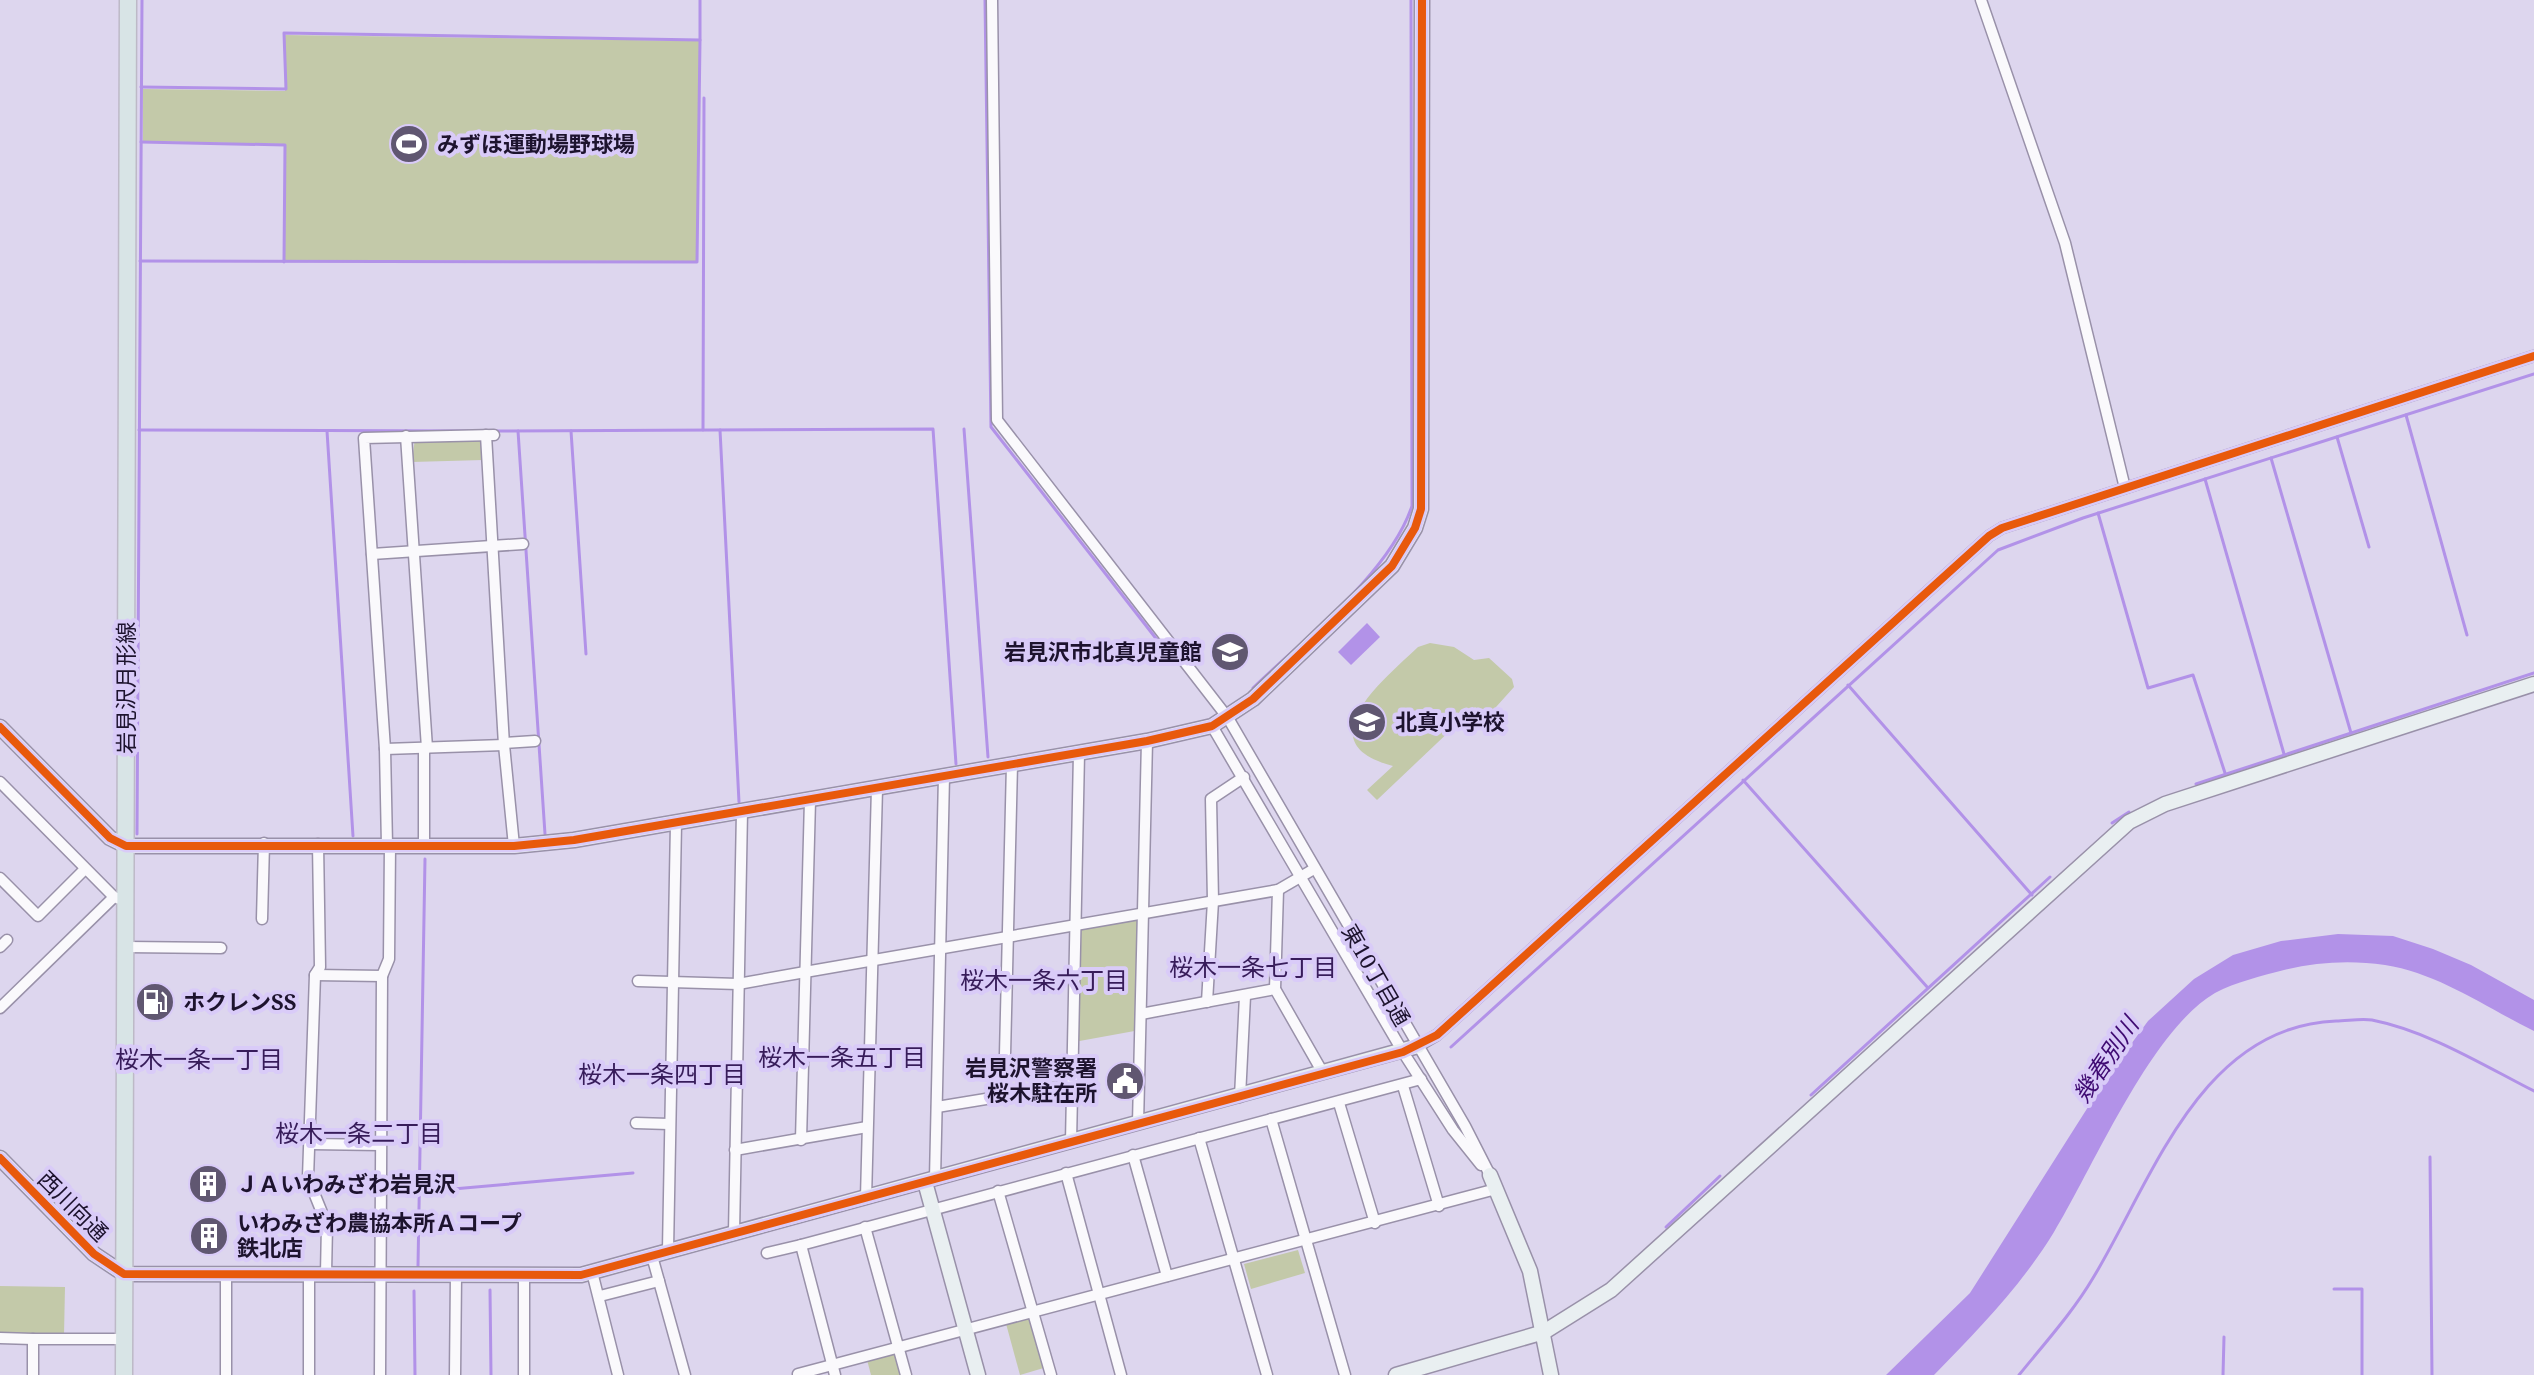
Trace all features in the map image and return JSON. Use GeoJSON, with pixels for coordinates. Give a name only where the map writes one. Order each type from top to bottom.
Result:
{"type":"FeatureCollection","features":[{"type":"Feature","properties":{"kind":"main road","name":"岩見沢月形線"},"geometry":{"type":"LineString","coordinates":[[124,1375],[126,947],[120,899],[126,846],[128,0]]}},
{"type":"Feature","properties":{"kind":"street","name":"東10丁目通"},"geometry":{"type":"LineString","coordinates":[[992,0],[997,420],[1228,718],[1493,1182],[1530,1271],[1551,1375]]}},
{"type":"Feature","properties":{"kind":"street"},"geometry":{"type":"LineString","coordinates":[[0,727],[110,838],[126,846],[264,843],[514,846],[574,840],[1147,741],[1212,726],[1228,718],[1274,680],[1392,566],[1415,528],[1421,509],[1422,0]]}},
{"type":"Feature","properties":{"kind":"street"},"geometry":{"type":"LineString","coordinates":[[1981,0],[2065,243],[2125,488]]}},
{"type":"Feature","properties":{"kind":"street"},"geometry":{"type":"LineString","coordinates":[[124,1274],[524,1275],[592,1272],[1403,1052],[1437,1035],[1989,536],[2002,528],[2534,356]]}},
{"type":"Feature","properties":{"kind":"street"},"geometry":{"type":"LineString","coordinates":[[380,1375],[382,976],[389,959],[388,845],[385,749],[364,438],[490,435],[504,744],[514,846]]}},
{"type":"Feature","properties":{"kind":"street"},"geometry":{"type":"LineString","coordinates":[[406,436],[426,748],[424,846]]}},
{"type":"Feature","properties":{"kind":"street"},"geometry":{"type":"LineString","coordinates":[[372,554],[523,544]]}},
{"type":"Feature","properties":{"kind":"street"},"geometry":{"type":"LineString","coordinates":[[1396,1375],[1437,1370],[1544,1332],[1594,1302],[1630,1274],[2129,822],[2165,804],[2534,684]]}},
{"type":"Feature","properties":{"kind":"street"},"geometry":{"type":"LineString","coordinates":[[798,1374],[834,1370],[898,1347],[964,1329],[1439,1206],[1493,1182],[1453,1130],[1403,1052],[1212,726]]}},
{"type":"Feature","properties":{"kind":"street"},"geometry":{"type":"LineString","coordinates":[[385,749],[535,741]]}},
{"type":"Feature","properties":{"kind":"street"},"geometry":{"type":"LineString","coordinates":[[1138,1124],[1147,741]]}},
{"type":"Feature","properties":{"kind":"street"},"geometry":{"type":"LineString","coordinates":[[1071,1142],[1079,753]]}},
{"type":"Feature","properties":{"kind":"street"},"geometry":{"type":"LineString","coordinates":[[1004,1096],[1012,764]]}},
{"type":"Feature","properties":{"kind":"street"},"geometry":{"type":"LineString","coordinates":[[944,776],[937,1107],[930,1180],[932,1208],[978,1375]]}},
{"type":"Feature","properties":{"kind":"street"},"geometry":{"type":"LineString","coordinates":[[1207,1002],[1213,901],[1211,799],[1244,777]]}},
{"type":"Feature","properties":{"kind":"street"},"geometry":{"type":"LineString","coordinates":[[0,782],[85,869],[120,899],[0,1008]]}},
{"type":"Feature","properties":{"kind":"street"},"geometry":{"type":"LineString","coordinates":[[866,1198],[877,788]]}},
{"type":"Feature","properties":{"kind":"street"},"geometry":{"type":"LineString","coordinates":[[801,1140],[810,800]]}},
{"type":"Feature","properties":{"kind":"street"},"geometry":{"type":"LineString","coordinates":[[734,1233],[742,811]]}},
{"type":"Feature","properties":{"kind":"street"},"geometry":{"type":"LineString","coordinates":[[668,1250],[676,823]]}},
{"type":"Feature","properties":{"kind":"street"},"geometry":{"type":"LineString","coordinates":[[262,919],[264,843]]}},
{"type":"Feature","properties":{"kind":"street"},"geometry":{"type":"LineString","coordinates":[[318,844],[320,967],[315,975],[308,1178],[327,1225],[326,1274]]}},
{"type":"Feature","properties":{"kind":"street"},"geometry":{"type":"LineString","coordinates":[[0,878],[38,916],[85,869]]}},
{"type":"Feature","properties":{"kind":"street"},"geometry":{"type":"LineString","coordinates":[[638,981],[738,984],[1278,890],[1314,869]]}},
{"type":"Feature","properties":{"kind":"street"},"geometry":{"type":"LineString","coordinates":[[1278,890],[1275,989],[1323,1073]]}},
{"type":"Feature","properties":{"kind":"street"},"geometry":{"type":"LineString","coordinates":[[126,947],[221,948]]}},
{"type":"Feature","properties":{"kind":"street"},"geometry":{"type":"LineString","coordinates":[[315,975],[382,976]]}},
{"type":"Feature","properties":{"kind":"street"},"geometry":{"type":"LineString","coordinates":[[1141,1014],[1275,989]]}},
{"type":"Feature","properties":{"kind":"street"},"geometry":{"type":"LineString","coordinates":[[1240,1097],[1245,996]]}},
{"type":"Feature","properties":{"kind":"street"},"geometry":{"type":"LineString","coordinates":[[767,1253],[1421,1079]]}},
{"type":"Feature","properties":{"kind":"street"},"geometry":{"type":"LineString","coordinates":[[937,1107],[1073,1085]]}},
{"type":"Feature","properties":{"kind":"street"},"geometry":{"type":"LineString","coordinates":[[1403,1086],[1439,1206]]}},
{"type":"Feature","properties":{"kind":"street"},"geometry":{"type":"LineString","coordinates":[[1339,1103],[1375,1223]]}},
{"type":"Feature","properties":{"kind":"street"},"geometry":{"type":"LineString","coordinates":[[1271,1119],[1345,1375]]}},
{"type":"Feature","properties":{"kind":"street"},"geometry":{"type":"LineString","coordinates":[[636,1123],[669,1124]]}},
{"type":"Feature","properties":{"kind":"street"},"geometry":{"type":"LineString","coordinates":[[735,1150],[867,1127]]}},
{"type":"Feature","properties":{"kind":"street"},"geometry":{"type":"LineString","coordinates":[[1199,1138],[1267,1375]]}},
{"type":"Feature","properties":{"kind":"street"},"geometry":{"type":"LineString","coordinates":[[311,1144],[380,1145]]}},
{"type":"Feature","properties":{"kind":"street"},"geometry":{"type":"LineString","coordinates":[[1133,1155],[1167,1276]]}},
{"type":"Feature","properties":{"kind":"street","name":"西川向通"},"geometry":{"type":"LineString","coordinates":[[0,1158],[94,1254],[124,1274]]}},
{"type":"Feature","properties":{"kind":"street"},"geometry":{"type":"LineString","coordinates":[[1066,1173],[1121,1375]]}},
{"type":"Feature","properties":{"kind":"street"},"geometry":{"type":"LineString","coordinates":[[998,1191],[1051,1375]]}},
{"type":"Feature","properties":{"kind":"street"},"geometry":{"type":"LineString","coordinates":[[865,1227],[906,1375]]}},
{"type":"Feature","properties":{"kind":"street"},"geometry":{"type":"LineString","coordinates":[[801,1245],[834,1370]]}},
{"type":"Feature","properties":{"kind":"street"},"geometry":{"type":"LineString","coordinates":[[652,1256],[685,1375]]}},
{"type":"Feature","properties":{"kind":"street"},"geometry":{"type":"LineString","coordinates":[[592,1272],[618,1375]]}},
{"type":"Feature","properties":{"kind":"street"},"geometry":{"type":"LineString","coordinates":[[226,1275],[226,1375]]}},
{"type":"Feature","properties":{"kind":"street"},"geometry":{"type":"LineString","coordinates":[[309,1275],[309,1375]]}},
{"type":"Feature","properties":{"kind":"street"},"geometry":{"type":"LineString","coordinates":[[455,1375],[456,1275]]}},
{"type":"Feature","properties":{"kind":"street"},"geometry":{"type":"LineString","coordinates":[[524,1275],[524,1375]]}},
{"type":"Feature","properties":{"kind":"street"},"geometry":{"type":"LineString","coordinates":[[600,1296],[659,1281]]}},
{"type":"Feature","properties":{"kind":"street"},"geometry":{"type":"LineString","coordinates":[[0,1338],[124,1339]]}},
{"type":"Feature","properties":{"kind":"street"},"geometry":{"type":"LineString","coordinates":[[33,1339],[33,1375]]}},
{"type":"Feature","properties":{"kind":"green space"},"geometry":{"type":"Polygon","coordinates":[[[284,35],[700,41],[697,261],[285,260],[284,144],[143,141],[143,89],[285,91],[284,35]]]}},
{"type":"Feature","properties":{"kind":"green space"},"geometry":{"type":"Polygon","coordinates":[[[479,437],[483,441],[483,460],[412,462],[415,438],[479,437]]]}},
{"type":"Feature","properties":{"kind":"green space"},"geometry":{"type":"Polygon","coordinates":[[[1430,643],[1454,647],[1474,660],[1489,658],[1512,679],[1514,687],[1487,717],[1475,707],[1377,800],[1367,790],[1393,766],[1367,756],[1355,742],[1353,726],[1360,709],[1388,675],[1418,647],[1430,643]]]}},
{"type":"Feature","properties":{"kind":"green space"},"geometry":{"type":"Polygon","coordinates":[[[1143,912],[1140,1030],[1074,1042],[1076,924],[1143,912]]]}},
{"type":"Feature","properties":{"kind":"green space"},"geometry":{"type":"Polygon","coordinates":[[[1298,1250],[1305,1273],[1251,1289],[1244,1264],[1298,1250]]]}},
{"type":"Feature","properties":{"kind":"green space"},"geometry":{"type":"Polygon","coordinates":[[[0,1286],[65,1287],[64,1335],[0,1334],[0,1286]]]}},
{"type":"Feature","properties":{"kind":"green space"},"geometry":{"type":"Polygon","coordinates":[[[1032,1312],[1047,1367],[1020,1375],[1005,1320],[1032,1312]]]}},
{"type":"Feature","properties":{"kind":"green space"},"geometry":{"type":"Polygon","coordinates":[[[898,1349],[904,1375],[871,1375],[866,1356],[898,1349]]]}},
{"type":"Feature","properties":{"kind":"shaded area"},"geometry":{"type":"Polygon","coordinates":[[[1367,623],[1380,637],[1351,665],[1338,652],[1367,623]]]}},
{"type":"Feature","properties":{"kind":"shaded area"},"geometry":{"type":"Polygon","coordinates":[[[2338,934],[2393,936],[2471,965],[2534,1000],[2534,1031],[2424,975],[2372,963],[2297,967],[2215,993],[2191,1011],[2146,1068],[2054,1232],[2028,1271],[1998,1307],[1934,1375],[1886,1375],[1970,1293],[2109,1074],[2148,1021],[2194,979],[2233,955],[2281,941],[2338,934]]]}},
{"type":"Feature","properties":{"kind":"waterway"},"geometry":{"type":"LineString","coordinates":[[137,834],[142,0]]}},
{"type":"Feature","properties":{"kind":"waterway"},"geometry":{"type":"LineString","coordinates":[[700,0],[700,40]]}},
{"type":"Feature","properties":{"kind":"waterway"},"geometry":{"type":"LineString","coordinates":[[985,0],[991,427],[1165,650]]}},
{"type":"Feature","properties":{"kind":"waterway"},"geometry":{"type":"LineString","coordinates":[[1253,688],[1366,580],[1401,531],[1412,506],[1411,0]]}},
{"type":"Feature","properties":{"kind":"waterway"},"geometry":{"type":"LineString","coordinates":[[140,261],[697,262],[700,40],[284,33],[286,89],[141,87]]}},
{"type":"Feature","properties":{"kind":"waterway"},"geometry":{"type":"LineString","coordinates":[[703,430],[704,98]]}},
{"type":"Feature","properties":{"kind":"waterway"},"geometry":{"type":"LineString","coordinates":[[141,142],[285,145],[284,262]]}},
{"type":"Feature","properties":{"kind":"waterway"},"geometry":{"type":"LineString","coordinates":[[1451,1047],[1998,550],[2083,518],[2534,374]]}},
{"type":"Feature","properties":{"kind":"waterway"},"geometry":{"type":"LineString","coordinates":[[2406,415],[2467,635]]}},
{"type":"Feature","properties":{"kind":"waterway"},"geometry":{"type":"LineString","coordinates":[[493,431],[933,429],[956,764]]}},
{"type":"Feature","properties":{"kind":"waterway"},"geometry":{"type":"LineString","coordinates":[[964,429],[988,757]]}},
{"type":"Feature","properties":{"kind":"waterway"},"geometry":{"type":"LineString","coordinates":[[139,430],[469,431]]}},
{"type":"Feature","properties":{"kind":"waterway"},"geometry":{"type":"LineString","coordinates":[[720,430],[739,802]]}},
{"type":"Feature","properties":{"kind":"waterway"},"geometry":{"type":"LineString","coordinates":[[327,431],[353,836]]}},
{"type":"Feature","properties":{"kind":"waterway"},"geometry":{"type":"LineString","coordinates":[[518,431],[545,834]]}},
{"type":"Feature","properties":{"kind":"waterway"},"geometry":{"type":"LineString","coordinates":[[571,431],[586,654]]}},
{"type":"Feature","properties":{"kind":"waterway"},"geometry":{"type":"LineString","coordinates":[[2337,437],[2369,547]]}},
{"type":"Feature","properties":{"kind":"waterway"},"geometry":{"type":"LineString","coordinates":[[2271,458],[2351,733]]}},
{"type":"Feature","properties":{"kind":"waterway"},"geometry":{"type":"LineString","coordinates":[[2205,479],[2284,754]]}},
{"type":"Feature","properties":{"kind":"waterway"},"geometry":{"type":"LineString","coordinates":[[2098,513],[2148,688],[2193,675],[2225,773]]}},
{"type":"Feature","properties":{"kind":"waterway"},"geometry":{"type":"LineString","coordinates":[[2196,784],[2534,673]]}},
{"type":"Feature","properties":{"kind":"waterway"},"geometry":{"type":"LineString","coordinates":[[1848,685],[2032,895]]}},
{"type":"Feature","properties":{"kind":"waterway"},"geometry":{"type":"LineString","coordinates":[[1743,780],[1928,988]]}},
{"type":"Feature","properties":{"kind":"waterway"},"geometry":{"type":"LineString","coordinates":[[2112,823],[2129,812]]}},
{"type":"Feature","properties":{"kind":"waterway"},"geometry":{"type":"LineString","coordinates":[[418,1266],[425,859]]}},
{"type":"Feature","properties":{"kind":"waterway"},"geometry":{"type":"LineString","coordinates":[[1811,1095],[2050,877]]}},
{"type":"Feature","properties":{"kind":"waterway"},"geometry":{"type":"LineString","coordinates":[[2019,1375],[2085,1291],[2160,1155],[2186,1115],[2215,1079],[2249,1050],[2289,1030],[2336,1021],[2372,1020],[2434,1040],[2534,1091]]}},
{"type":"Feature","properties":{"kind":"waterway"},"geometry":{"type":"LineString","coordinates":[[2430,1157],[2432,1375]]}},
{"type":"Feature","properties":{"kind":"waterway"},"geometry":{"type":"LineString","coordinates":[[419,1192],[633,1173]]}},
{"type":"Feature","properties":{"kind":"waterway"},"geometry":{"type":"LineString","coordinates":[[1666,1227],[1720,1176]]}},
{"type":"Feature","properties":{"kind":"waterway"},"geometry":{"type":"LineString","coordinates":[[2334,1289],[2362,1289],[2362,1375]]}},
{"type":"Feature","properties":{"kind":"waterway"},"geometry":{"type":"LineString","coordinates":[[490,1290],[491,1375]]}},
{"type":"Feature","properties":{"kind":"waterway"},"geometry":{"type":"LineString","coordinates":[[414,1291],[415,1375]]}},
{"type":"Feature","properties":{"kind":"waterway"},"geometry":{"type":"LineString","coordinates":[[2223,1375],[2224,1337]]}},
{"type":"Feature","properties":{"kind":"cycle path"},"geometry":{"type":"LineString","coordinates":[[0,727],[110,838],[126,846],[514,846],[574,840],[1147,741],[1212,726],[1253,699],[1392,566],[1415,528],[1421,509],[1422,0]]}},
{"type":"Feature","properties":{"kind":"cycle path"},"geometry":{"type":"LineString","coordinates":[[0,1158],[94,1254],[124,1274],[581,1275],[1403,1052],[1437,1035],[1989,536],[2002,528],[2534,356]]}},
{"type":"Feature","properties":{"kind":"place","name":"みずほ運動場野球場"},"geometry":{"type":"Point","coordinates":[409,144]}},
{"type":"Feature","properties":{"kind":"place","name":"岩見沢市北真児童館"},"geometry":{"type":"Point","coordinates":[1230,652]}},
{"type":"Feature","properties":{"kind":"place","name":"北真小学校"},"geometry":{"type":"Point","coordinates":[1367,722]}},
{"type":"Feature","properties":{"kind":"place","name":"ホクレンSS"},"geometry":{"type":"Point","coordinates":[155,1002]}},
{"type":"Feature","properties":{"kind":"place","name":"岩見沢警察署 桜木駐在所"},"geometry":{"type":"Point","coordinates":[1125,1081]}},
{"type":"Feature","properties":{"kind":"place","name":"ＪＡいわみざわ岩見沢"},"geometry":{"type":"Point","coordinates":[208,1184]}},
{"type":"Feature","properties":{"kind":"place","name":"いわみざわ農協本所Ａコープ 鉄北店"},"geometry":{"type":"Point","coordinates":[209,1236]}},
{"type":"Feature","properties":{"kind":"district","name":"桜木一条七丁目"},"geometry":{"type":"Point","coordinates":[1253,968]}},
{"type":"Feature","properties":{"kind":"district","name":"桜木一条六丁目"},"geometry":{"type":"Point","coordinates":[1044,981]}},
{"type":"Feature","properties":{"kind":"district","name":"桜木一条五丁目"},"geometry":{"type":"Point","coordinates":[842,1058]}},
{"type":"Feature","properties":{"kind":"district","name":"桜木一条一丁目"},"geometry":{"type":"Point","coordinates":[199,1060]}},
{"type":"Feature","properties":{"kind":"district","name":"桜木一条四丁目"},"geometry":{"type":"Point","coordinates":[662,1075]}},
{"type":"Feature","properties":{"kind":"district","name":"桜木一条二丁目"},"geometry":{"type":"Point","coordinates":[359,1134]}},
{"type":"Feature","properties":{"kind":"water label","name":"幾春別川"},"geometry":{"type":"Point","coordinates":[2106,1060]}}]}
